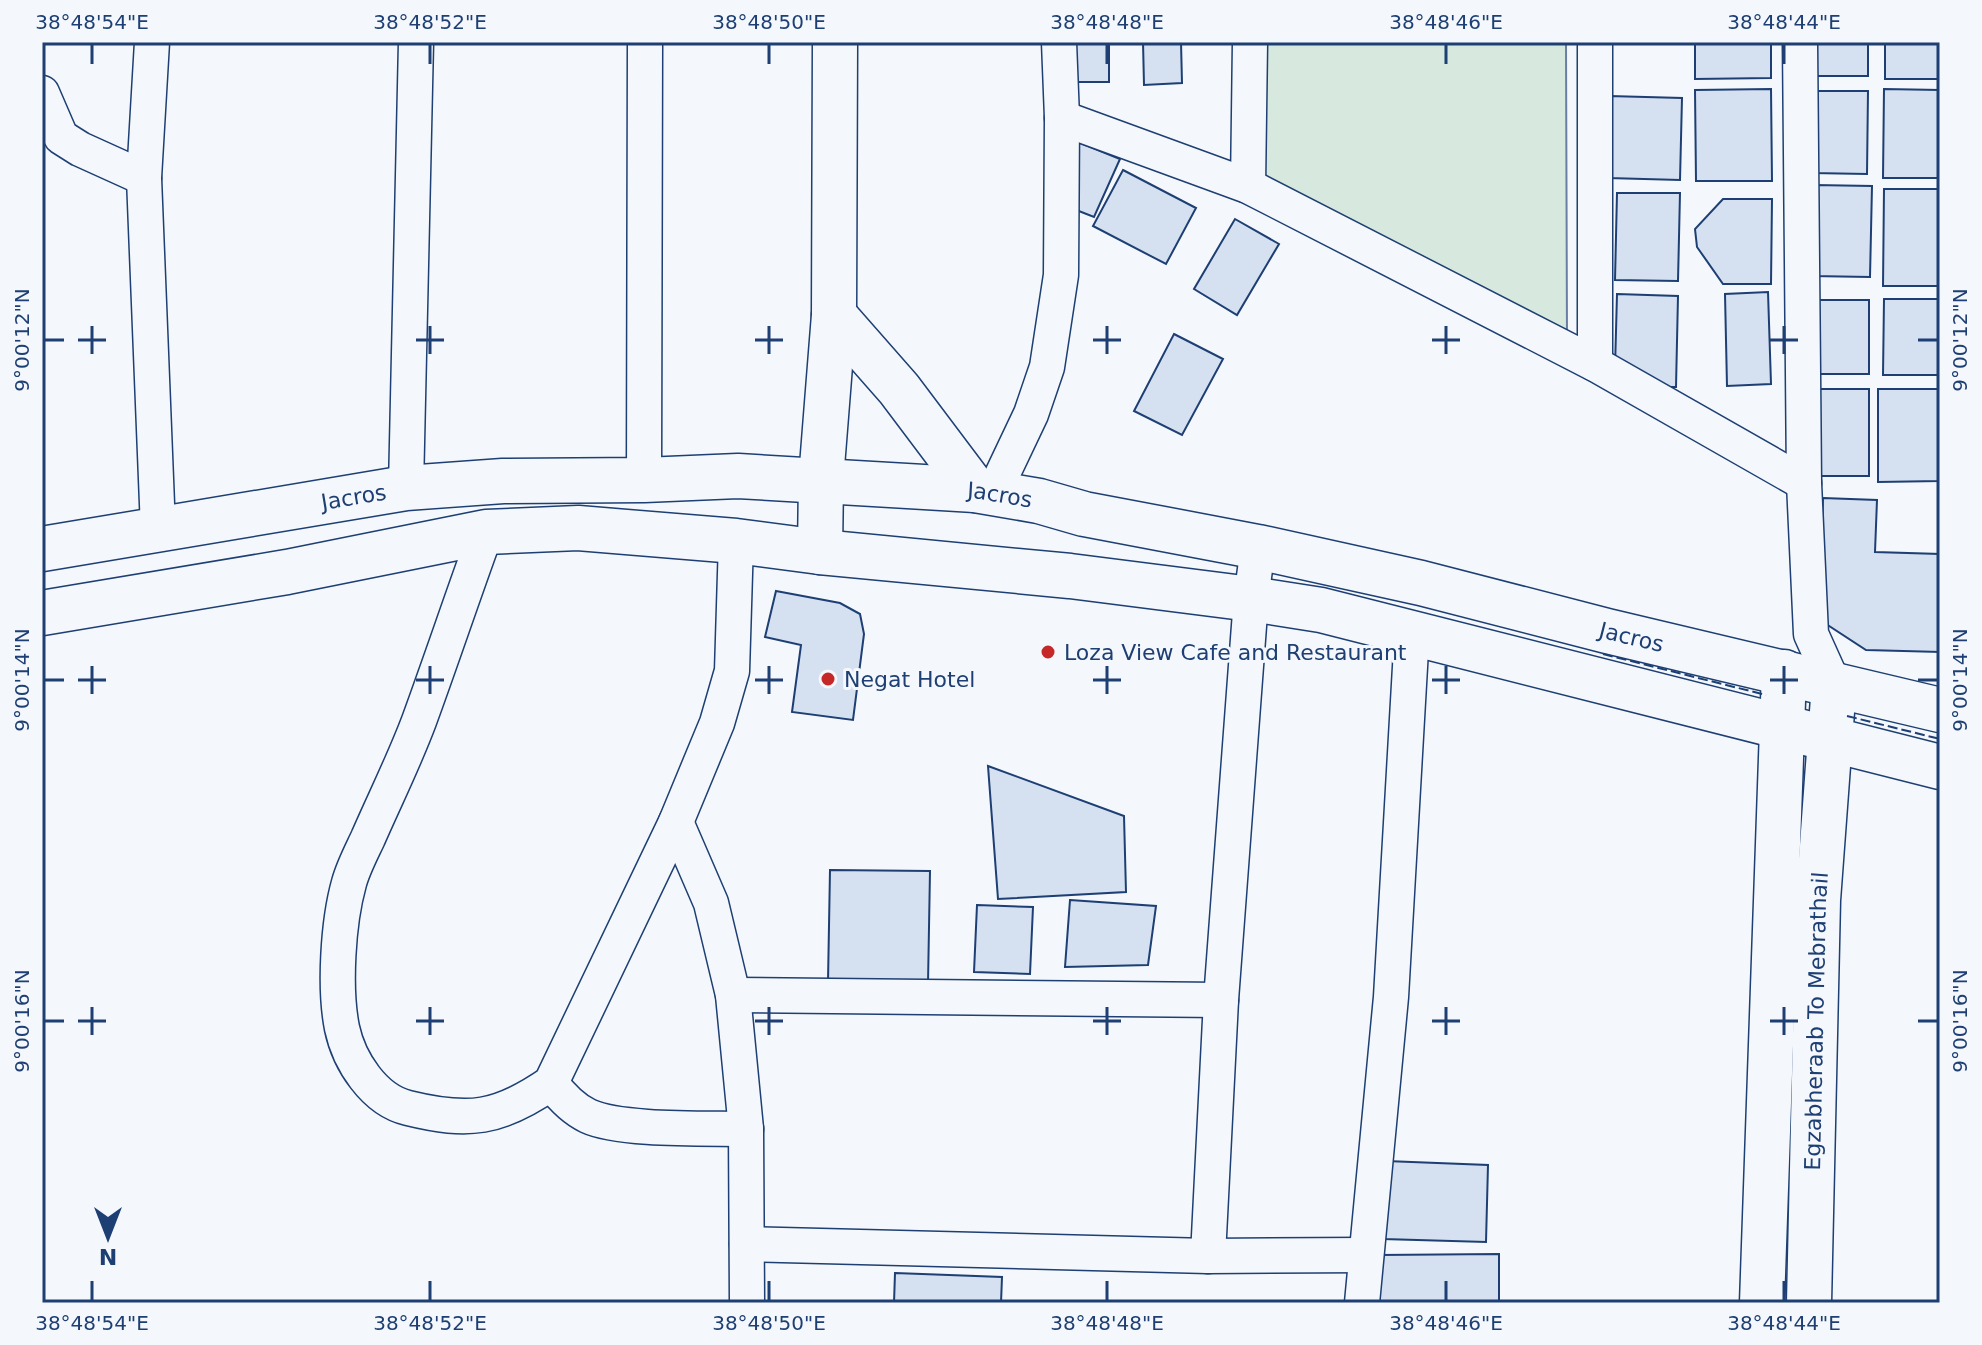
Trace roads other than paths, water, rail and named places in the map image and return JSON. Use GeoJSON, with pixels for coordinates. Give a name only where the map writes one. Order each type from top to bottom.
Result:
{"type":"FeatureCollection","features":[{"type":"Feature","properties":{"kind":"main road"},"geometry":{"type":"LineString","coordinates":[[820,552],[821,479],[834,315],[835,42]]}},
{"type":"Feature","properties":{"kind":"main road"},"geometry":{"type":"LineString","coordinates":[[834,315],[984,491]]}},
{"type":"Feature","properties":{"kind":"main road","name":"Jacros"},"geometry":{"type":"LineString","coordinates":[[42,549],[406,488],[503,481],[738,476],[984,491],[1421,583],[1940,710]]}},
{"type":"Feature","properties":{"kind":"main road"},"geometry":{"type":"LineString","coordinates":[[42,613],[287,572],[486,532],[578,528],[736,541],[1070,576],[1321,610],[1940,767]]}},
{"type":"Feature","properties":{"kind":"main road"},"geometry":{"type":"LineString","coordinates":[[1762,1303],[1784,672]]}},
{"type":"Feature","properties":{"kind":"main road","name":"Egzabheraab To Mebrathail"},"geometry":{"type":"LineString","coordinates":[[1809,1303],[1818,900],[1834,685]]}},
{"type":"Feature","properties":{"kind":"street"},"geometry":{"type":"LineString","coordinates":[[152,42],[144,178],[158,529]]}},
{"type":"Feature","properties":{"kind":"street"},"geometry":{"type":"LineString","coordinates":[[406,488],[416,42]]}},
{"type":"Feature","properties":{"kind":"street"},"geometry":{"type":"LineString","coordinates":[[644,480],[645,42]]}},
{"type":"Feature","properties":{"kind":"street"},"geometry":{"type":"LineString","coordinates":[[984,491],[1031,414],[1047,367],[1061,275],[1059,42]]}},
{"type":"Feature","properties":{"kind":"street"},"geometry":{"type":"LineString","coordinates":[[1248,186],[1250,42]]}},
{"type":"Feature","properties":{"kind":"street"},"geometry":{"type":"LineString","coordinates":[[1595,42],[1595,364]]}},
{"type":"Feature","properties":{"kind":"street"},"geometry":{"type":"LineString","coordinates":[[1800,42],[1804,483],[1811,634],[1834,685]]}},
{"type":"Feature","properties":{"kind":"street"},"geometry":{"type":"LineString","coordinates":[[42,93],[61,137],[144,178]]}},
{"type":"Feature","properties":{"kind":"street"},"geometry":{"type":"LineString","coordinates":[[1062,118],[1248,186],[1595,364],[1804,483]]}},
{"type":"Feature","properties":{"kind":"street"},"geometry":{"type":"LineString","coordinates":[[486,532],[418,724],[350,880],[341,916],[339,982],[342,1029],[368,1084],[400,1106],[442,1117],[487,1116],[524,1102],[551,1083],[676,822],[717,723],[732,671],[736,541]]}},
{"type":"Feature","properties":{"kind":"street"},"geometry":{"type":"LineString","coordinates":[[1208,1256],[1221,1000],[1251,599],[1258,547]]}},
{"type":"Feature","properties":{"kind":"street"},"geometry":{"type":"LineString","coordinates":[[1362,1303],[1391,997],[1412,632]]}},
{"type":"Feature","properties":{"kind":"street"},"geometry":{"type":"LineString","coordinates":[[1784,672],[1811,634]]}},
{"type":"Feature","properties":{"kind":"street"},"geometry":{"type":"LineString","coordinates":[[676,822],[711,903],[733,995],[746,1129],[747,1303]]}},
{"type":"Feature","properties":{"kind":"street"},"geometry":{"type":"LineString","coordinates":[[733,995],[1221,1000]]}},
{"type":"Feature","properties":{"kind":"street"},"geometry":{"type":"LineString","coordinates":[[551,1083],[565,1100],[588,1116],[612,1124],[746,1129]]}},
{"type":"Feature","properties":{"kind":"street"},"geometry":{"type":"LineString","coordinates":[[747,1244],[1208,1256],[1366,1255]]}},
{"type":"Feature","properties":{"kind":"place","name":"Loza View Cafe and Restaurant"},"geometry":{"type":"Point","coordinates":[1048,652]}},
{"type":"Feature","properties":{"kind":"place","name":"Negat Hotel"},"geometry":{"type":"Point","coordinates":[828,679]}}]}
